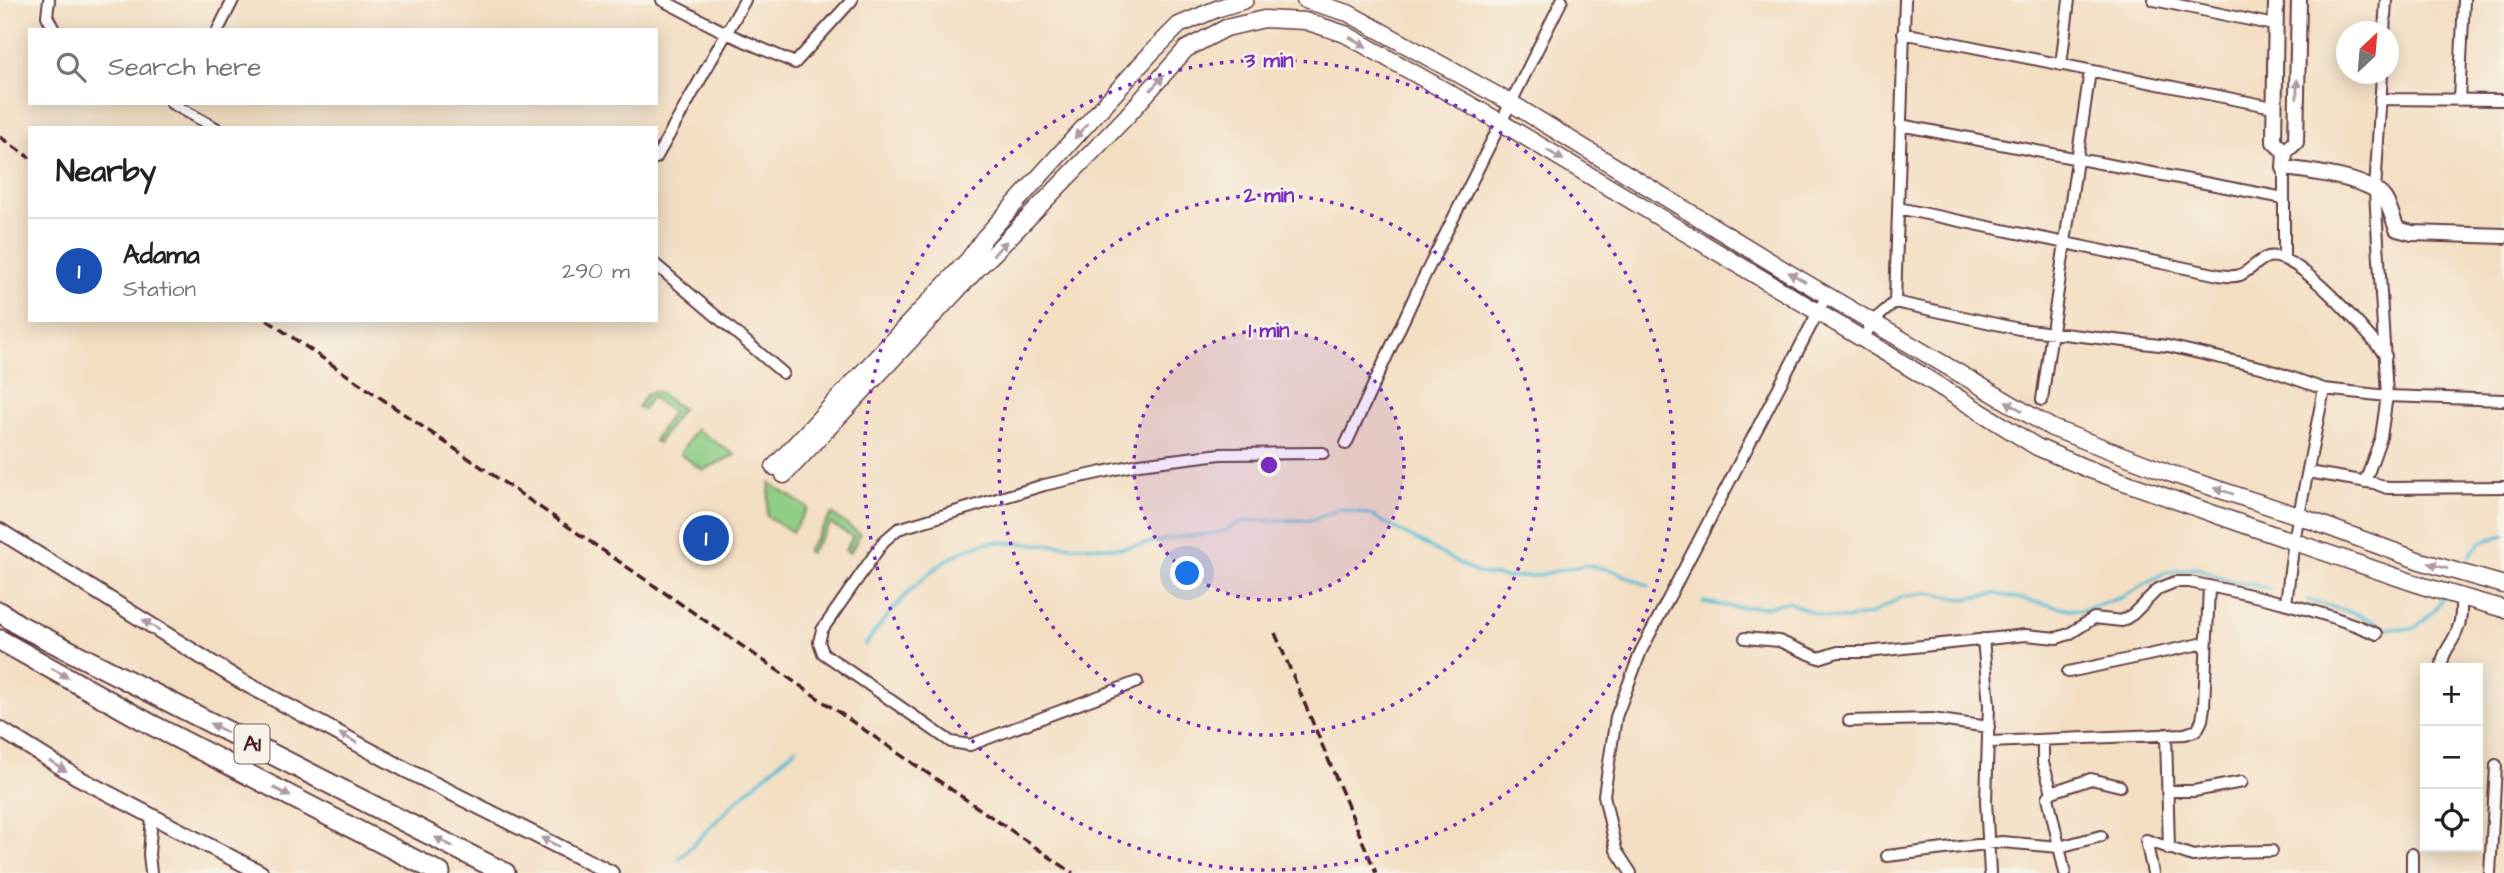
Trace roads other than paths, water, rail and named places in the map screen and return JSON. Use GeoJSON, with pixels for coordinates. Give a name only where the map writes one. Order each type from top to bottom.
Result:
{"type":"FeatureCollection","features":[{"type":"Feature","properties":{"kind":"highway","name":"A1"},"geometry":{"type":"LineString","coordinates":[[0,612],[19,625],[505,873]]}},
{"type":"Feature","properties":{"kind":"highway","name":"A1"},"geometry":{"type":"LineString","coordinates":[[0,640],[152,725],[440,873]]}},
{"type":"Feature","properties":{"kind":"main road"},"geometry":{"type":"LineString","coordinates":[[1245,0],[1179,25],[1152,52],[779,471],[1126,117],[1186,50],[1226,28],[1264,19],[1305,21],[1345,34],[1502,123],[2037,447],[2099,474],[2423,586],[2504,609]]}},
{"type":"Feature","properties":{"kind":"main road"},"geometry":{"type":"LineString","coordinates":[[1305,0],[1348,13],[1511,103],[2052,428],[2169,473],[2299,516],[2420,561],[2504,585]]}},
{"type":"Feature","properties":{"kind":"street"},"geometry":{"type":"LineString","coordinates":[[49,0],[47,16],[53,28]]}},
{"type":"Feature","properties":{"kind":"street"},"geometry":{"type":"LineString","coordinates":[[219,28],[233,0]]}},
{"type":"Feature","properties":{"kind":"street"},"geometry":{"type":"LineString","coordinates":[[662,0],[726,33],[795,63],[852,0]]}},
{"type":"Feature","properties":{"kind":"street"},"geometry":{"type":"LineString","coordinates":[[658,154],[745,0]]}},
{"type":"Feature","properties":{"kind":"street"},"geometry":{"type":"LineString","coordinates":[[1346,444],[1418,289],[1562,0]]}},
{"type":"Feature","properties":{"kind":"street"},"geometry":{"type":"LineString","coordinates":[[1863,340],[1873,321],[1895,302],[1905,0]]}},
{"type":"Feature","properties":{"kind":"street"},"geometry":{"type":"LineString","coordinates":[[2061,65],[2069,0]]}},
{"type":"Feature","properties":{"kind":"street"},"geometry":{"type":"LineString","coordinates":[[2154,0],[2274,25]]}},
{"type":"Feature","properties":{"kind":"street"},"geometry":{"type":"LineString","coordinates":[[2276,0],[2274,142],[2284,152],[2284,257]]}},
{"type":"Feature","properties":{"kind":"street"},"geometry":{"type":"LineString","coordinates":[[2284,152],[2295,142],[2299,0]]}},
{"type":"Feature","properties":{"kind":"street"},"geometry":{"type":"LineString","coordinates":[[2385,21],[2386,0]]}},
{"type":"Feature","properties":{"kind":"street"},"geometry":{"type":"LineString","coordinates":[[2459,100],[2464,0]]}},
{"type":"Feature","properties":{"kind":"street"},"geometry":{"type":"LineString","coordinates":[[1903,33],[2273,107]]}},
{"type":"Feature","properties":{"kind":"street"},"geometry":{"type":"LineString","coordinates":[[2042,400],[2090,71]]}},
{"type":"Feature","properties":{"kind":"street"},"geometry":{"type":"LineString","coordinates":[[2365,482],[2381,437],[2387,396],[2375,191],[2381,84]]}},
{"type":"Feature","properties":{"kind":"street"},"geometry":{"type":"LineString","coordinates":[[2380,99],[2504,100]]}},
{"type":"Feature","properties":{"kind":"street"},"geometry":{"type":"LineString","coordinates":[[177,105],[213,126]]}},
{"type":"Feature","properties":{"kind":"street"},"geometry":{"type":"LineString","coordinates":[[1900,125],[2284,198]]}},
{"type":"Feature","properties":{"kind":"street"},"geometry":{"type":"LineString","coordinates":[[2284,168],[2347,178],[2375,191],[2384,198],[2398,229],[2404,231],[2504,236]]}},
{"type":"Feature","properties":{"kind":"street"},"geometry":{"type":"LineString","coordinates":[[1898,208],[2219,275],[2239,276],[2268,257],[2284,257],[2326,290],[2386,356]]}},
{"type":"Feature","properties":{"kind":"street"},"geometry":{"type":"LineString","coordinates":[[658,267],[783,373]]}},
{"type":"Feature","properties":{"kind":"street"},"geometry":{"type":"LineString","coordinates":[[1631,873],[1616,850],[1604,794],[1616,717],[1650,634],[1827,295]]}},
{"type":"Feature","properties":{"kind":"street"},"geometry":{"type":"LineString","coordinates":[[1895,302],[2019,329],[2168,346],[2264,368],[2324,389],[2387,396],[2504,400]]}},
{"type":"Feature","properties":{"kind":"street"},"geometry":{"type":"LineString","coordinates":[[2286,603],[2294,540],[2324,389]]}},
{"type":"Feature","properties":{"kind":"street"},"geometry":{"type":"LineString","coordinates":[[1137,681],[970,745],[951,742],[823,653],[819,642],[821,630],[884,541],[898,529],[1044,485],[1139,464],[1221,454],[1323,453]]}},
{"type":"Feature","properties":{"kind":"street"},"geometry":{"type":"LineString","coordinates":[[2308,472],[2387,488],[2504,487]]}},
{"type":"Feature","properties":{"kind":"street"},"geometry":{"type":"LineString","coordinates":[[0,531],[239,680],[408,771],[611,873]]}},
{"type":"Feature","properties":{"kind":"street"},"geometry":{"type":"LineString","coordinates":[[1745,638],[1779,641],[1819,658],[1838,652],[1867,652],[2025,635],[2057,638],[2069,635],[2094,618],[2122,621],[2158,589],[2175,582],[2189,582],[2286,603],[2354,624],[2377,635]]}},
{"type":"Feature","properties":{"kind":"street"},"geometry":{"type":"LineString","coordinates":[[1990,742],[2185,734],[2197,730],[2202,720],[2209,586]]}},
{"type":"Feature","properties":{"kind":"street"},"geometry":{"type":"LineString","coordinates":[[2442,663],[2441,658],[2453,640],[2461,618],[2461,596]]}},
{"type":"Feature","properties":{"kind":"street"},"geometry":{"type":"LineString","coordinates":[[1983,639],[1990,742],[1986,801],[1990,873]]}},
{"type":"Feature","properties":{"kind":"street"},"geometry":{"type":"LineString","coordinates":[[2068,673],[2205,643]]}},
{"type":"Feature","properties":{"kind":"street"},"geometry":{"type":"LineString","coordinates":[[1849,721],[1931,719],[1989,727]]}},
{"type":"Feature","properties":{"kind":"street"},"geometry":{"type":"LineString","coordinates":[[0,729],[76,777],[261,873]]}},
{"type":"Feature","properties":{"kind":"street"},"geometry":{"type":"LineString","coordinates":[[2166,734],[2169,849]]}},
{"type":"Feature","properties":{"kind":"street"},"geometry":{"type":"LineString","coordinates":[[2043,740],[2043,764],[2052,792]]}},
{"type":"Feature","properties":{"kind":"street"},"geometry":{"type":"LineString","coordinates":[[2490,873],[2496,765]]}},
{"type":"Feature","properties":{"kind":"street"},"geometry":{"type":"LineString","coordinates":[[2065,873],[2048,797],[2052,792],[2091,779],[2120,786]]}},
{"type":"Feature","properties":{"kind":"street"},"geometry":{"type":"LineString","coordinates":[[2167,791],[2194,791],[2242,782]]}},
{"type":"Feature","properties":{"kind":"street"},"geometry":{"type":"LineString","coordinates":[[151,873],[149,854],[152,817]]}},
{"type":"Feature","properties":{"kind":"street"},"geometry":{"type":"LineString","coordinates":[[1887,856],[2002,842],[2059,847],[2101,836]]}},
{"type":"Feature","properties":{"kind":"street"},"geometry":{"type":"LineString","coordinates":[[2153,873],[2146,840],[2193,856],[2272,850]]}},
{"type":"Feature","properties":{"kind":"street"},"geometry":{"type":"LineString","coordinates":[[2412,853],[2412,873]]}},
{"type":"Feature","properties":{"kind":"waterway"},"geometry":{"type":"LineString","coordinates":[[865,645],[921,580],[938,566],[975,546],[994,542],[1122,548],[1220,533],[1244,521],[1312,520],[1339,509],[1369,514],[1477,573],[1505,577],[1534,576],[1585,565],[1612,570],[1649,586]]}},
{"type":"Feature","properties":{"kind":"waterway"},"geometry":{"type":"LineString","coordinates":[[2469,556],[2481,542],[2504,535]]}},
{"type":"Feature","properties":{"kind":"waterway"},"geometry":{"type":"LineString","coordinates":[[1703,602],[1732,607],[1767,607],[1787,602],[1824,617],[1846,619],[1872,614],[1901,597],[1928,593],[1963,599],[1996,594],[2080,611],[2123,597],[2164,573],[2197,568],[2224,579],[2270,589]]}},
{"type":"Feature","properties":{"kind":"waterway"},"geometry":{"type":"LineString","coordinates":[[2307,600],[2360,615],[2386,628],[2414,629],[2436,609],[2443,598]]}},
{"type":"Feature","properties":{"kind":"waterway"},"geometry":{"type":"LineString","coordinates":[[679,859],[736,801],[796,748]]}},
{"type":"Feature","properties":{"kind":"railway"},"geometry":{"type":"LineString","coordinates":[[0,137],[28,157]]}},
{"type":"Feature","properties":{"kind":"railway"},"geometry":{"type":"LineString","coordinates":[[270,322],[1073,873]]}},
{"type":"Feature","properties":{"kind":"railway"},"geometry":{"type":"LineString","coordinates":[[1275,633],[1376,873]]}},
{"type":"Feature","properties":{"kind":"place","name":"Adama"},"geometry":{"type":"Point","coordinates":[706,538]}}]}
